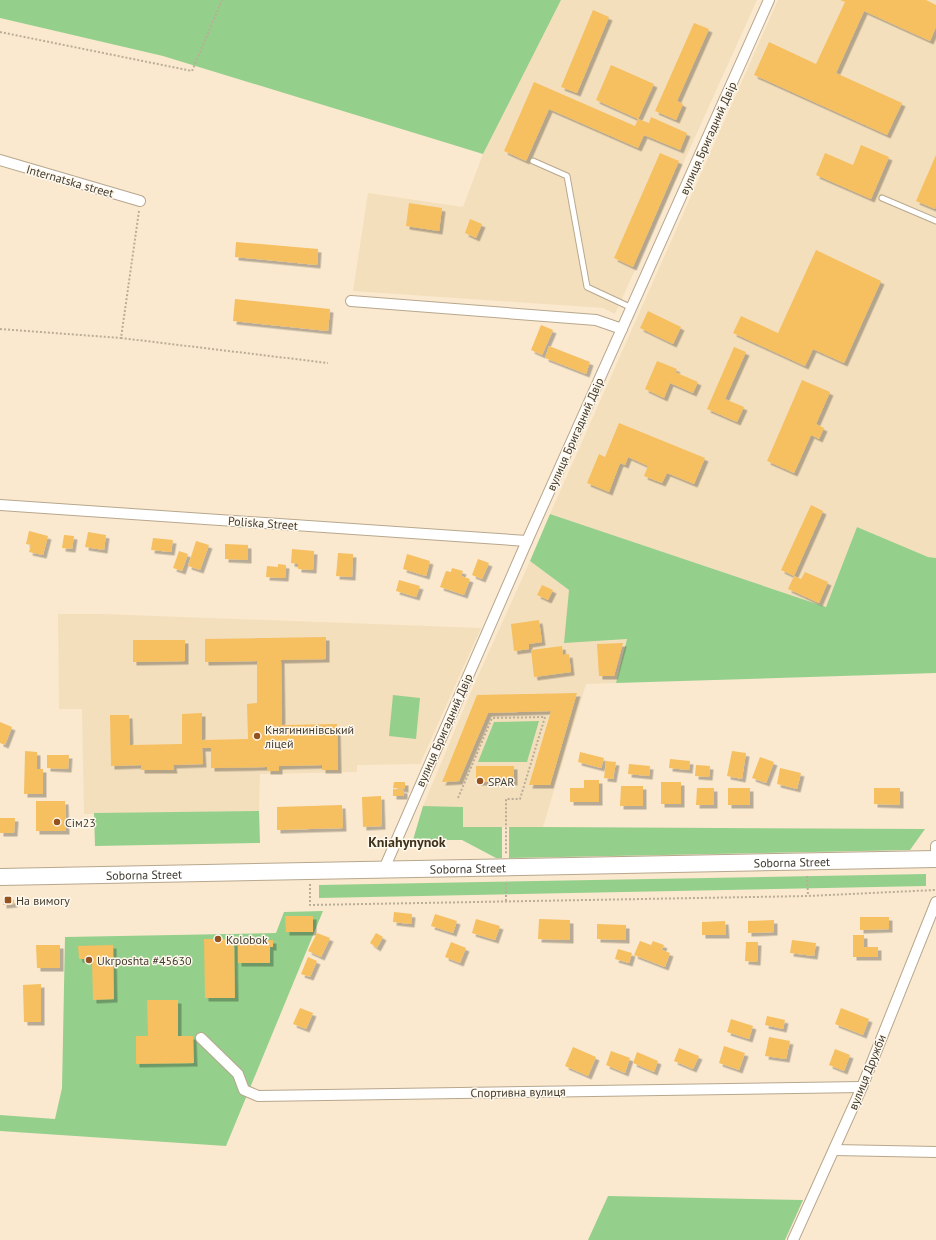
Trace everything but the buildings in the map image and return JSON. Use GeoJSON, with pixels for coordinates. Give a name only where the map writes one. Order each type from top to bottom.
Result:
{"type":"FeatureCollection","features":[{"type":"Feature","properties":{"kind":"main road","name":"Soborna Street"},"geometry":{"type":"LineString","coordinates":[[0,877],[936,860]]}},
{"type":"Feature","properties":{"kind":"street","name":"вулиця Бригадний Двір"},"geometry":{"type":"LineString","coordinates":[[384,869],[527,541],[769,0]]}},
{"type":"Feature","properties":{"kind":"street","name":"Internatska street"},"geometry":{"type":"LineString","coordinates":[[0,160],[140,201]]}},
{"type":"Feature","properties":{"kind":"street"},"geometry":{"type":"LineString","coordinates":[[351,301],[596,320],[622,329]]}},
{"type":"Feature","properties":{"kind":"street","name":"Poliska Street"},"geometry":{"type":"LineString","coordinates":[[0,505],[527,541]]}},
{"type":"Feature","properties":{"kind":"street"},"geometry":{"type":"LineString","coordinates":[[936,846],[936,860]]}},
{"type":"Feature","properties":{"kind":"street","name":"вулиця Дружби"},"geometry":{"type":"LineString","coordinates":[[794,1240],[862,1087],[936,902]]}},
{"type":"Feature","properties":{"kind":"street","name":"Спортивна вулиця"},"geometry":{"type":"LineString","coordinates":[[201,1038],[238,1074],[244,1090],[258,1096],[862,1087]]}},
{"type":"Feature","properties":{"kind":"street"},"geometry":{"type":"LineString","coordinates":[[834,1150],[936,1152]]}},
{"type":"Feature","properties":{"kind":"lane"},"geometry":{"type":"LineString","coordinates":[[533,161],[566,176],[587,287],[632,308]]}},
{"type":"Feature","properties":{"kind":"lane"},"geometry":{"type":"LineString","coordinates":[[882,198],[936,221]]}},
{"type":"Feature","properties":{"kind":"path"},"geometry":{"type":"LineString","coordinates":[[0,32],[192,72],[222,0]]}},
{"type":"Feature","properties":{"kind":"path"},"geometry":{"type":"LineString","coordinates":[[121,338],[140,201]]}},
{"type":"Feature","properties":{"kind":"path"},"geometry":{"type":"LineString","coordinates":[[0,329],[121,338],[328,363]]}},
{"type":"Feature","properties":{"kind":"path"},"geometry":{"type":"LineString","coordinates":[[458,798],[492,718],[545,716],[520,799],[506,799],[506,901]]}},
{"type":"Feature","properties":{"kind":"path"},"geometry":{"type":"LineString","coordinates":[[807,862],[808,896]]}},
{"type":"Feature","properties":{"kind":"path"},"geometry":{"type":"LineString","coordinates":[[310,872],[310,904],[808,896],[936,890]]}},
{"type":"Feature","properties":{"kind":"shaded area"},"geometry":{"type":"Polygon","coordinates":[[[561,0],[757,0],[615,314],[603,308],[353,291],[368,193],[463,207],[483,154],[561,0]]]}},
{"type":"Feature","properties":{"kind":"shaded area"},"geometry":{"type":"Polygon","coordinates":[[[778,0],[936,0],[936,558],[928,557],[857,527],[826,607],[550,514],[778,0]]]}},
{"type":"Feature","properties":{"kind":"shaded area"},"geometry":{"type":"Polygon","coordinates":[[[530,561],[569,590],[627,639],[616,683],[586,684],[543,827],[463,827],[463,807],[423,806],[473,687],[530,561]]]}},
{"type":"Feature","properties":{"kind":"shaded area","name":"Княгининівський ліцей"},"geometry":{"type":"Polygon","coordinates":[[[58,614],[102,614],[481,628],[420,764],[357,765],[357,772],[260,774],[259,811],[84,814],[82,709],[59,709],[58,614]]]}},
{"type":"Feature","properties":{"kind":"green space"},"geometry":{"type":"Polygon","coordinates":[[[0,0],[561,0],[483,154],[163,56],[0,18],[0,0]]]}},
{"type":"Feature","properties":{"kind":"green space"},"geometry":{"type":"Polygon","coordinates":[[[550,514],[826,607],[857,527],[928,557],[936,558],[936,673],[616,683],[627,639],[564,643],[569,590],[530,561],[550,514]]]}},
{"type":"Feature","properties":{"kind":"green space"},"geometry":{"type":"Polygon","coordinates":[[[393,695],[420,698],[416,739],[389,736],[393,695]]]}},
{"type":"Feature","properties":{"kind":"green space"},"geometry":{"type":"Polygon","coordinates":[[[539,721],[527,762],[478,762],[494,722],[539,721]]]}},
{"type":"Feature","properties":{"kind":"green space"},"geometry":{"type":"Polygon","coordinates":[[[423,806],[463,807],[463,827],[502,827],[502,858],[496,858],[462,840],[413,840],[423,806]]]}},
{"type":"Feature","properties":{"kind":"green space"},"geometry":{"type":"Polygon","coordinates":[[[259,811],[260,843],[95,846],[94,813],[259,811]]]}},
{"type":"Feature","properties":{"kind":"green space"},"geometry":{"type":"Polygon","coordinates":[[[509,827],[925,829],[910,850],[509,858],[509,827]]]}},
{"type":"Feature","properties":{"kind":"green space"},"geometry":{"type":"Polygon","coordinates":[[[926,874],[926,886],[319,898],[319,885],[926,874]]]}},
{"type":"Feature","properties":{"kind":"green space"},"geometry":{"type":"Polygon","coordinates":[[[323,911],[226,1146],[0,1131],[0,1115],[55,1119],[62,1088],[65,937],[276,933],[284,912],[323,911]]]}},
{"type":"Feature","properties":{"kind":"green space"},"geometry":{"type":"Polygon","coordinates":[[[608,1196],[803,1200],[785,1240],[588,1240],[608,1196]]]}},
{"type":"Feature","properties":{"kind":"place","name":"Княгининівський ліцей"},"geometry":{"type":"Point","coordinates":[257,736]}},
{"type":"Feature","properties":{"kind":"place","name":"SPAR"},"geometry":{"type":"Point","coordinates":[480,781]}},
{"type":"Feature","properties":{"kind":"place","name":"Сім23"},"geometry":{"type":"Point","coordinates":[57,822]}},
{"type":"Feature","properties":{"kind":"place","name":"На вимогу"},"geometry":{"type":"Point","coordinates":[8,900]}},
{"type":"Feature","properties":{"kind":"place","name":"Kolobok"},"geometry":{"type":"Point","coordinates":[218,939]}},
{"type":"Feature","properties":{"kind":"place","name":"Ukrposhta #45630"},"geometry":{"type":"Point","coordinates":[89,960]}},
{"type":"Feature","properties":{"kind":"district","name":"Kniahynynok"},"geometry":{"type":"Point","coordinates":[407,842]}}]}
